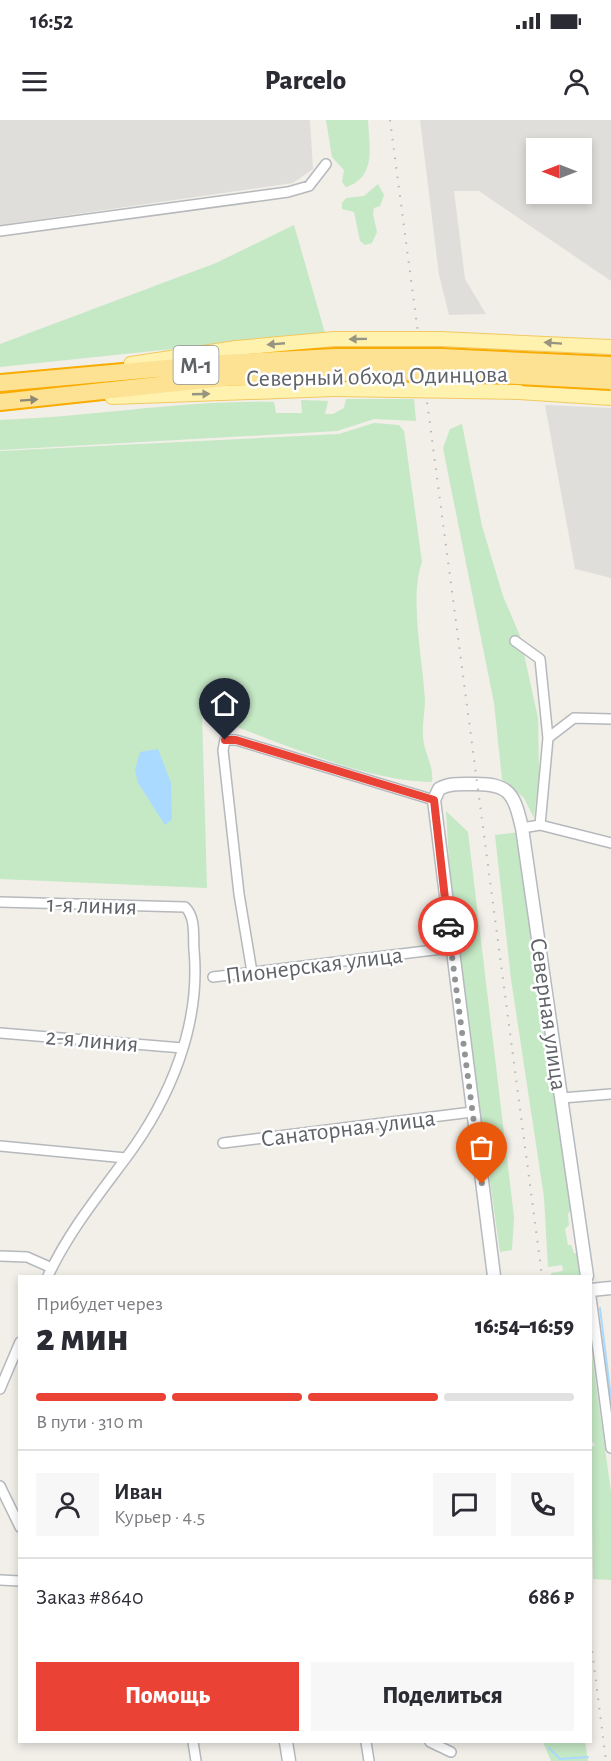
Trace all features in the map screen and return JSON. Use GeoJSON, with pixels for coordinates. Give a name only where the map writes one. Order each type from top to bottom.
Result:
{"type":"FeatureCollection","features":[{"type":"Feature","properties":{"kind":"highway","name":"Северный обход Одинцова"},"geometry":{"type":"LineString","coordinates":[[0,383],[222,363],[334,373],[453,357],[611,365]]}},
{"type":"Feature","properties":{"kind":"highway","name":"Северный обход Одинцова"},"geometry":{"type":"LineString","coordinates":[[0,402],[59,398],[224,378],[334,373],[441,372],[611,381]]}},
{"type":"Feature","properties":{"kind":"main road"},"geometry":{"type":"LineString","coordinates":[[57,378],[203,352],[334,339],[441,339],[611,347]]}},
{"type":"Feature","properties":{"kind":"main road"},"geometry":{"type":"LineString","coordinates":[[334,373],[526,393],[611,398]]}},
{"type":"Feature","properties":{"kind":"street"},"geometry":{"type":"LineString","coordinates":[[0,231],[288,192],[309,186],[326,164]]}},
{"type":"Feature","properties":{"kind":"street"},"geometry":{"type":"LineString","coordinates":[[515,641],[540,659],[548,738],[540,825]]}},
{"type":"Feature","properties":{"kind":"street"},"geometry":{"type":"LineString","coordinates":[[548,738],[574,718],[611,719]]}},
{"type":"Feature","properties":{"kind":"street"},"geometry":{"type":"LineString","coordinates":[[252,972],[239,894],[223,750],[225,740],[236,740],[434,800],[450,948],[494,1275]]}},
{"type":"Feature","properties":{"kind":"street","name":"Северная улица"},"geometry":{"type":"LineString","coordinates":[[434,800],[436,793],[443,786],[492,783],[509,792],[516,801],[522,828],[587,1275]]}},
{"type":"Feature","properties":{"kind":"street"},"geometry":{"type":"LineString","coordinates":[[522,828],[540,825],[611,843]]}},
{"type":"Feature","properties":{"kind":"street","name":"1-я линия"},"geometry":{"type":"LineString","coordinates":[[0,902],[184,907],[191,916],[197,978],[194,1004],[183,1048]]}},
{"type":"Feature","properties":{"kind":"street","name":"Пионерская улица"},"geometry":{"type":"LineString","coordinates":[[213,977],[450,948]]}},
{"type":"Feature","properties":{"kind":"street","name":"2-я линия"},"geometry":{"type":"LineString","coordinates":[[0,1033],[183,1048]]}},
{"type":"Feature","properties":{"kind":"street"},"geometry":{"type":"LineString","coordinates":[[0,1256],[27,1257],[50,1272],[90,1204],[126,1158],[166,1093],[183,1048]]}},
{"type":"Feature","properties":{"kind":"street"},"geometry":{"type":"LineString","coordinates":[[561,1098],[611,1094]]}},
{"type":"Feature","properties":{"kind":"street","name":"Санаторная улица"},"geometry":{"type":"LineString","coordinates":[[223,1143],[472,1112]]}},
{"type":"Feature","properties":{"kind":"street"},"geometry":{"type":"LineString","coordinates":[[0,1146],[126,1158]]}},
{"type":"Feature","properties":{"kind":"street"},"geometry":{"type":"LineString","coordinates":[[592,1290],[611,1288]]}},
{"type":"Feature","properties":{"kind":"street"},"geometry":{"type":"LineString","coordinates":[[592,1304],[611,1448]]}},
{"type":"Feature","properties":{"kind":"street"},"geometry":{"type":"LineString","coordinates":[[0,1389],[18,1347]]}},
{"type":"Feature","properties":{"kind":"street"},"geometry":{"type":"LineString","coordinates":[[0,1486],[16,1511]]}},
{"type":"Feature","properties":{"kind":"street"},"geometry":{"type":"LineString","coordinates":[[0,1580],[18,1581]]}},
{"type":"Feature","properties":{"kind":"street"},"geometry":{"type":"LineString","coordinates":[[193,1743],[196,1761]]}},
{"type":"Feature","properties":{"kind":"street"},"geometry":{"type":"LineString","coordinates":[[286,1743],[289,1761]]}},
{"type":"Feature","properties":{"kind":"street"},"geometry":{"type":"LineString","coordinates":[[366,1743],[369,1761]]}},
{"type":"Feature","properties":{"kind":"street"},"geometry":{"type":"LineString","coordinates":[[431,1743],[451,1752]]}},
{"type":"Feature","properties":{"kind":"shaded area"},"geometry":{"type":"Polygon","coordinates":[[[0,120],[310,120],[313,169],[293,183],[0,225],[0,120]]]}},
{"type":"Feature","properties":{"kind":"shaded area"},"geometry":{"type":"Polygon","coordinates":[[[420,120],[611,120],[611,281],[479,191],[454,191],[465,279],[486,314],[449,315],[439,275],[420,120]]]}},
{"type":"Feature","properties":{"kind":"shaded area"},"geometry":{"type":"Polygon","coordinates":[[[545,405],[611,408],[611,578],[575,569],[545,405]]]}},
{"type":"Feature","properties":{"kind":"green space"},"geometry":{"type":"Polygon","coordinates":[[[326,120],[368,120],[370,150],[367,168],[363,176],[346,187],[342,182],[344,170],[332,157],[326,120]]]}},
{"type":"Feature","properties":{"kind":"green space"},"geometry":{"type":"Polygon","coordinates":[[[378,184],[384,195],[380,206],[374,208],[377,232],[372,243],[365,245],[360,241],[354,212],[342,209],[342,203],[346,198],[364,196],[378,184]]]}},
{"type":"Feature","properties":{"kind":"green space"},"geometry":{"type":"Polygon","coordinates":[[[294,225],[325,333],[0,367],[0,344],[216,263],[294,225]]]}},
{"type":"Feature","properties":{"kind":"green space"},"geometry":{"type":"Polygon","coordinates":[[[346,399],[414,399],[416,421],[374,419],[337,431],[0,450],[0,420],[240,402],[274,402],[276,413],[302,413],[301,400],[328,401],[325,414],[333,414],[344,408],[346,399]]]}},
{"type":"Feature","properties":{"kind":"green space"},"geometry":{"type":"Polygon","coordinates":[[[374,423],[399,425],[404,431],[422,562],[418,576],[417,611],[425,700],[423,737],[432,770],[432,782],[377,775],[347,767],[202,714],[207,888],[0,879],[0,451],[339,434],[374,423]]]}},
{"type":"Feature","properties":{"kind":"green space"},"geometry":{"type":"Polygon","coordinates":[[[462,424],[482,526],[503,596],[520,636],[538,718],[539,776],[534,818],[524,798],[502,779],[494,703],[443,448],[450,429],[462,424]]]}},
{"type":"Feature","properties":{"kind":"green space"},"geometry":{"type":"Polygon","coordinates":[[[446,811],[468,832],[514,1217],[512,1250],[500,1252],[452,911],[446,811]]]}},
{"type":"Feature","properties":{"kind":"green space"},"geometry":{"type":"Polygon","coordinates":[[[520,832],[573,1206],[568,1214],[569,1225],[565,1229],[568,1245],[571,1245],[574,1253],[581,1255],[581,1275],[551,1275],[551,1273],[563,1271],[562,1265],[548,1267],[544,1197],[511,979],[495,835],[520,832]]]}},
{"type":"Feature","properties":{"kind":"green space"},"geometry":{"type":"Polygon","coordinates":[[[592,1356],[611,1492],[611,1580],[593,1579],[592,1446],[595,1445],[592,1441],[592,1356]]]}},
{"type":"Feature","properties":{"kind":"green space"},"geometry":{"type":"Polygon","coordinates":[[[543,1743],[585,1743],[588,1761],[551,1761],[543,1743]]]}},
{"type":"Feature","properties":{"kind":"water"},"geometry":{"type":"Polygon","coordinates":[[[158,749],[171,783],[172,819],[165,825],[138,783],[135,770],[140,752],[158,749]]]}},
{"type":"Feature","properties":{"kind":"waterway"},"geometry":{"type":"LineString","coordinates":[[600,1308],[611,1398]]}},
{"type":"Feature","properties":{"kind":"waterway"},"geometry":{"type":"LineString","coordinates":[[549,1748],[560,1759],[588,1757]]}},
{"type":"Feature","properties":{"kind":"railway"},"geometry":{"type":"LineString","coordinates":[[390,120],[542,1275]]}},
{"type":"Feature","properties":{"kind":"railway"},"geometry":{"type":"LineString","coordinates":[[592,1650],[606,1761]]}},
{"type":"Feature","properties":{"kind":"way so far"},"geometry":{"type":"LineString","coordinates":[[448,926],[482,1184]]}},
{"type":"Feature","properties":{"kind":"route"},"geometry":{"type":"LineString","coordinates":[[225,740],[236,740],[434,800],[448,926]]}}]}
